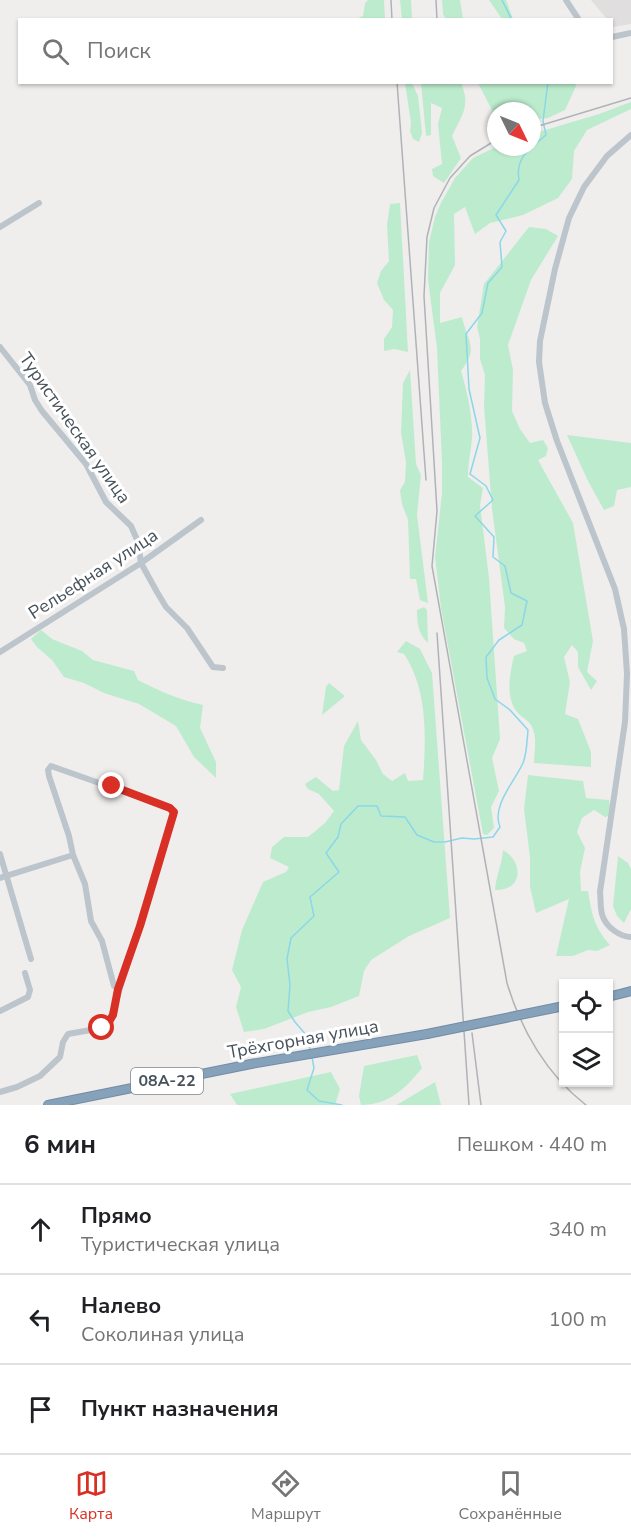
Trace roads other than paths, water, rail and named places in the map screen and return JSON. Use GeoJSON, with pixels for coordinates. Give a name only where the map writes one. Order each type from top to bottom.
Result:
{"type":"FeatureCollection","features":[{"type":"Feature","properties":{"kind":"highway"},"geometry":{"type":"LineString","coordinates":[[613,996],[631,991]]}},
{"type":"Feature","properties":{"kind":"highway","name":"Трёхгорная улица"},"geometry":{"type":"LineString","coordinates":[[48,1105],[251,1064],[427,1034],[559,1007]]}},
{"type":"Feature","properties":{"kind":"street"},"geometry":{"type":"LineString","coordinates":[[566,0],[578,18]]}},
{"type":"Feature","properties":{"kind":"street"},"geometry":{"type":"LineString","coordinates":[[613,37],[631,33]]}},
{"type":"Feature","properties":{"kind":"street"},"geometry":{"type":"LineString","coordinates":[[631,135],[607,156],[584,187],[569,218],[555,269],[540,341],[539,362],[545,403],[557,441],[615,588],[624,629],[627,675],[625,722],[600,892],[603,918],[613,930],[626,937],[631,937]]}},
{"type":"Feature","properties":{"kind":"street"},"geometry":{"type":"LineString","coordinates":[[0,227],[39,203]]}},
{"type":"Feature","properties":{"kind":"street","name":"Туристическая улица"},"geometry":{"type":"LineString","coordinates":[[0,347],[30,385],[42,411],[86,464],[106,502],[131,526],[138,542],[141,563],[166,607],[187,628],[213,667],[223,668]]}},
{"type":"Feature","properties":{"kind":"street","name":"Рельефная улица"},"geometry":{"type":"LineString","coordinates":[[0,652],[141,563],[201,520]]}},
{"type":"Feature","properties":{"kind":"street"},"geometry":{"type":"LineString","coordinates":[[0,1092],[40,1076],[60,1057],[63,1042],[68,1034],[107,1025],[113,1015],[118,989],[173,819],[174,812],[170,808],[51,766],[48,770],[49,776],[73,855],[85,884],[91,921],[102,941],[114,986],[118,989]]}},
{"type":"Feature","properties":{"kind":"street"},"geometry":{"type":"LineString","coordinates":[[0,854],[4,876],[31,959]]}},
{"type":"Feature","properties":{"kind":"street"},"geometry":{"type":"LineString","coordinates":[[4,876],[73,855]]}},
{"type":"Feature","properties":{"kind":"street"},"geometry":{"type":"LineString","coordinates":[[0,1011],[28,997],[30,990],[25,973]]}},
{"type":"Feature","properties":{"kind":"waterway"},"geometry":{"type":"LineString","coordinates":[[502,0],[511,18]]}},
{"type":"Feature","properties":{"kind":"waterway"},"geometry":{"type":"LineString","coordinates":[[310,1050],[307,1036],[288,1011],[290,985],[287,959],[291,938],[314,916],[310,897],[339,872],[326,853],[338,837],[341,824],[358,806],[377,806],[381,816],[405,817],[417,835],[434,842],[493,837],[500,827],[498,819],[501,802],[523,763],[525,755],[528,730],[510,710],[495,699],[487,678],[486,657],[499,640],[522,625],[527,601],[511,593],[505,566],[493,557],[494,537],[475,516],[493,500],[486,486],[470,474],[480,438],[469,389],[466,334],[482,313],[488,283],[502,267],[500,242],[506,231],[496,215],[519,180],[519,165],[525,154],[546,135],[543,121],[548,84]]}},
{"type":"Feature","properties":{"kind":"waterway"},"geometry":{"type":"LineString","coordinates":[[312,1057],[314,1068],[307,1090],[319,1101],[342,1105]]}},
{"type":"Feature","properties":{"kind":"railway"},"geometry":{"type":"LineString","coordinates":[[391,0],[392,18]]}},
{"type":"Feature","properties":{"kind":"railway"},"geometry":{"type":"LineString","coordinates":[[436,0],[437,18]]}},
{"type":"Feature","properties":{"kind":"railway"},"geometry":{"type":"LineString","coordinates":[[397,84],[426,480]]}},
{"type":"Feature","properties":{"kind":"railway"},"geometry":{"type":"LineString","coordinates":[[541,125],[631,98]]}},
{"type":"Feature","properties":{"kind":"railway"},"geometry":{"type":"LineString","coordinates":[[487,146],[470,156],[450,178],[434,208],[427,237],[424,296],[437,511],[432,566],[507,983],[520,1018],[537,1050],[559,1080],[586,1105]]}},
{"type":"Feature","properties":{"kind":"railway"},"geometry":{"type":"LineString","coordinates":[[437,633],[469,1105]]}},
{"type":"Feature","properties":{"kind":"railway"},"geometry":{"type":"LineString","coordinates":[[472,1033],[481,1105]]}}]}
